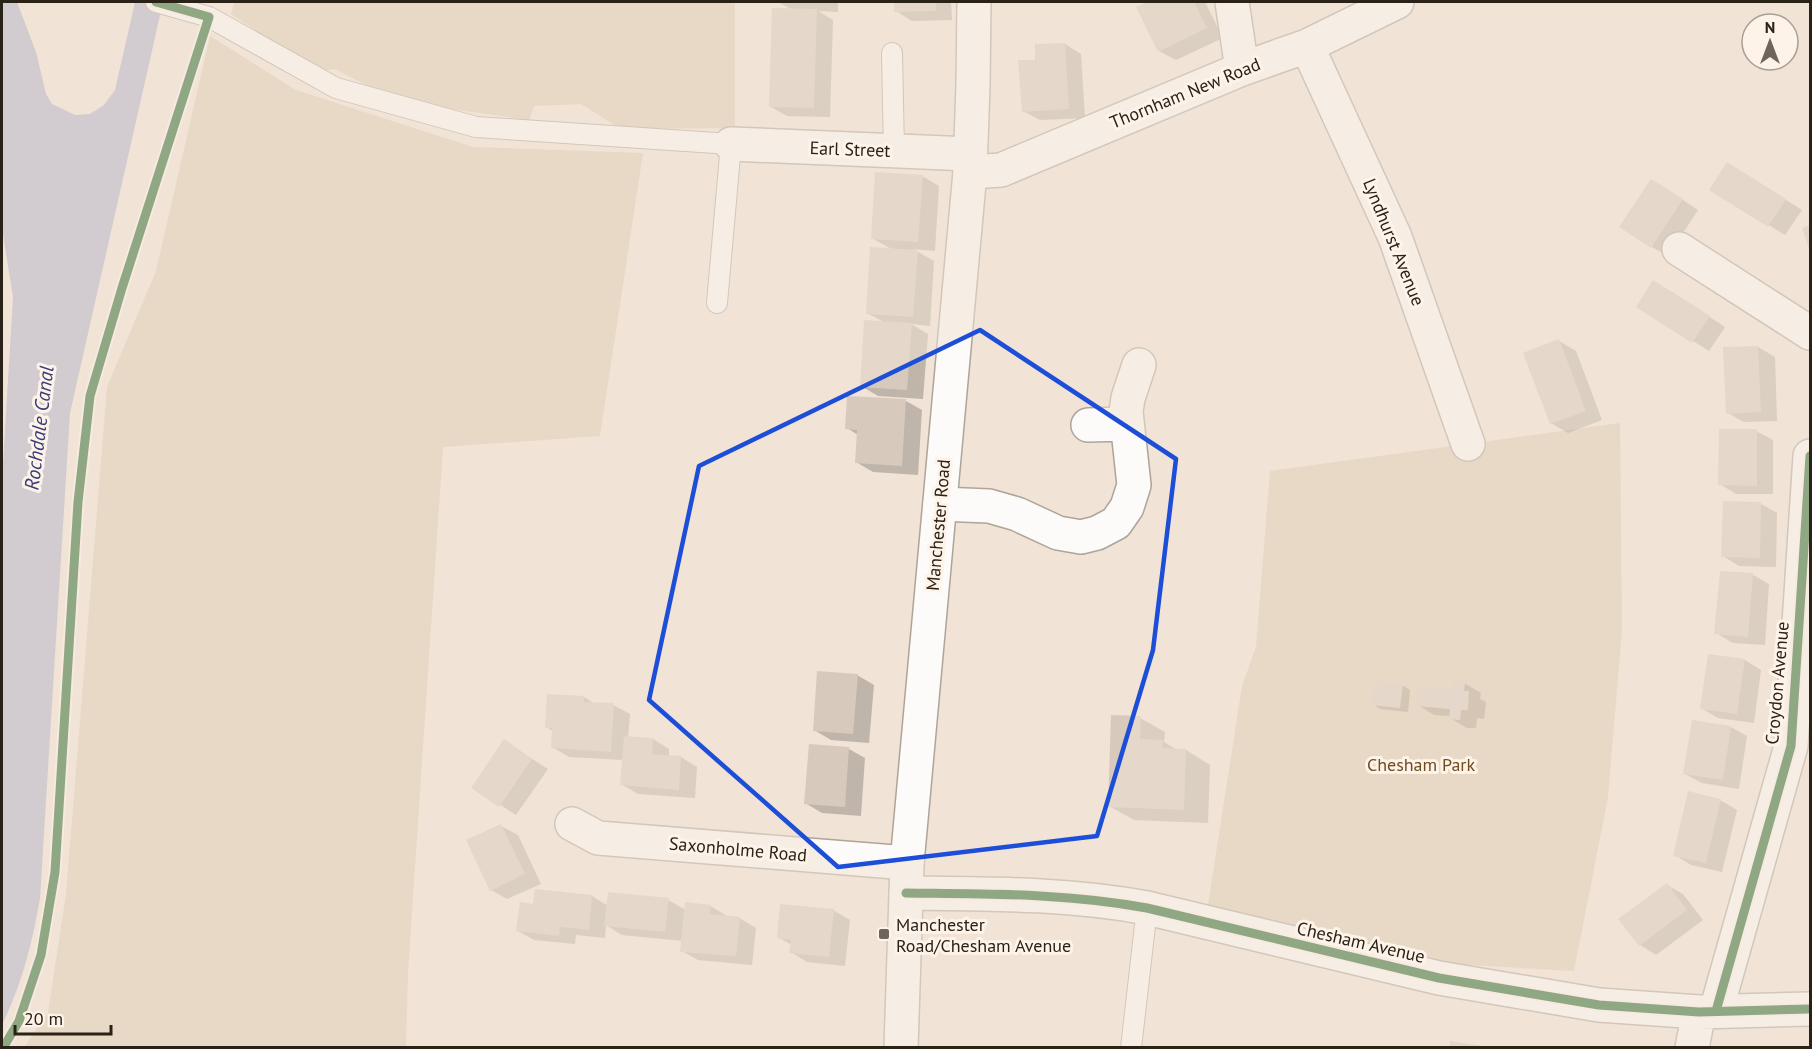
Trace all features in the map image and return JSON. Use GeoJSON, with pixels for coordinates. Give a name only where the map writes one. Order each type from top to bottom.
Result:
{"type":"FeatureCollection","features":[{"type":"Feature","properties":{"kind":"street","name":"Manchester Road"},"geometry":{"type":"LineString","coordinates":[[901,1047],[906,878],[970,163],[974,85],[974,2]]}},
{"type":"Feature","properties":{"kind":"street"},"geometry":{"type":"LineString","coordinates":[[1232,2],[1242,69]]}},
{"type":"Feature","properties":{"kind":"street","name":"Thornham New Road"},"geometry":{"type":"LineString","coordinates":[[970,163],[1001,170],[1242,69],[1307,46],[1398,2]]}},
{"type":"Feature","properties":{"kind":"street","name":"Lyndhurst Avenue"},"geometry":{"type":"LineString","coordinates":[[1307,46],[1395,237],[1468,444]]}},
{"type":"Feature","properties":{"kind":"street","name":"Earl Street"},"geometry":{"type":"LineString","coordinates":[[731,144],[894,150],[970,163]]}},
{"type":"Feature","properties":{"kind":"street"},"geometry":{"type":"LineString","coordinates":[[1679,249],[1810,333]]}},
{"type":"Feature","properties":{"kind":"street"},"geometry":{"type":"LineString","coordinates":[[940,504],[989,506],[1028,519],[1058,534],[1081,537],[1097,534],[1116,523],[1127,507],[1134,484],[1126,424],[1128,398],[1139,365]]}},
{"type":"Feature","properties":{"kind":"street"},"geometry":{"type":"LineString","coordinates":[[1088,425],[1126,424]]}},
{"type":"Feature","properties":{"kind":"street","name":"Croydon Avenue"},"geometry":{"type":"LineString","coordinates":[[1692,1047],[1707,1012],[1791,746],[1810,456]]}},
{"type":"Feature","properties":{"kind":"street","name":"Saxonholme Road"},"geometry":{"type":"LineString","coordinates":[[572,824],[598,838],[906,878]]}},
{"type":"Feature","properties":{"kind":"street","name":"Chesham Avenue"},"geometry":{"type":"LineString","coordinates":[[906,878],[1031,894],[1109,901],[1147,908],[1439,978],[1599,1005],[1707,1012],[1810,1009]]}},
{"type":"Feature","properties":{"kind":"lane"},"geometry":{"type":"LineString","coordinates":[[156,2],[209,17],[336,88],[476,127],[731,144],[717,303]]}},
{"type":"Feature","properties":{"kind":"lane"},"geometry":{"type":"LineString","coordinates":[[892,53],[894,150]]}},
{"type":"Feature","properties":{"kind":"lane"},"geometry":{"type":"LineString","coordinates":[[1131,1047],[1147,908]]}},
{"type":"Feature","properties":{"kind":"highlighted area"},"geometry":{"type":"Polygon","coordinates":[[[980,330],[1176,459],[1153,650],[1097,836],[838,867],[649,700],[699,466],[980,330]]]}},
{"type":"Feature","properties":{"kind":"green space"},"geometry":{"type":"Polygon","coordinates":[[[234,2],[735,2],[735,128],[621,129],[581,104],[534,106],[529,120],[429,106],[374,89],[335,69],[317,71],[231,14],[234,2]]]}},
{"type":"Feature","properties":{"kind":"green space"},"geometry":{"type":"Polygon","coordinates":[[[210,36],[296,90],[473,147],[643,153],[600,436],[443,447],[408,972],[406,1047],[24,1047],[48,1013],[66,894],[107,387],[156,271],[210,36]]]}},
{"type":"Feature","properties":{"kind":"green space","name":"Chesham Park"},"geometry":{"type":"Polygon","coordinates":[[[1620,423],[1622,630],[1608,797],[1574,971],[1451,964],[1292,928],[1208,905],[1242,686],[1256,647],[1270,471],[1620,423]]]}},
{"type":"Feature","properties":{"kind":"water","name":"Rochdale Canal"},"geometry":{"type":"Polygon","coordinates":[[[2,2],[17,2],[36,52],[46,94],[52,104],[75,115],[90,114],[104,105],[115,90],[135,2],[163,2],[70,413],[40,898],[26,963],[2,1025],[2,480],[13,297],[2,228],[2,2]]]}},
{"type":"Feature","properties":{"kind":"building"},"geometry":{"type":"Polygon","coordinates":[[[894,2],[936,2],[936,11],[894,12],[894,2]]]}},
{"type":"Feature","properties":{"kind":"building"},"geometry":{"type":"Polygon","coordinates":[[[1147,2],[1194,2],[1207,28],[1158,52],[1136,7],[1147,2]]]}},
{"type":"Feature","properties":{"kind":"building"},"geometry":{"type":"Polygon","coordinates":[[[772,8],[817,9],[814,108],[769,107],[772,8]]]}},
{"type":"Feature","properties":{"kind":"building"},"geometry":{"type":"Polygon","coordinates":[[[1065,43],[1069,109],[1022,112],[1018,60],[1035,60],[1035,44],[1065,43]]]}},
{"type":"Feature","properties":{"kind":"building"},"geometry":{"type":"Polygon","coordinates":[[[1727,162],[1786,199],[1768,227],[1709,190],[1727,162]]]}},
{"type":"Feature","properties":{"kind":"building"},"geometry":{"type":"Polygon","coordinates":[[[875,172],[923,175],[918,242],[871,239],[875,172]]]}},
{"type":"Feature","properties":{"kind":"building"},"geometry":{"type":"Polygon","coordinates":[[[1651,179],[1683,199],[1651,248],[1619,227],[1651,179]]]}},
{"type":"Feature","properties":{"kind":"building"},"geometry":{"type":"Polygon","coordinates":[[[1810,225],[1810,251],[1802,228],[1810,225]]]}},
{"type":"Feature","properties":{"kind":"building"},"geometry":{"type":"Polygon","coordinates":[[[870,247],[918,250],[913,317],[866,314],[870,247]]]}},
{"type":"Feature","properties":{"kind":"building"},"geometry":{"type":"Polygon","coordinates":[[[1653,280],[1710,316],[1692,343],[1636,307],[1653,280]]]}},
{"type":"Feature","properties":{"kind":"building"},"geometry":{"type":"Polygon","coordinates":[[[864,320],[912,323],[907,390],[860,387],[864,320]]]}},
{"type":"Feature","properties":{"kind":"building"},"geometry":{"type":"Polygon","coordinates":[[[1559,339],[1586,411],[1550,424],[1523,353],[1559,339]]]}},
{"type":"Feature","properties":{"kind":"building"},"geometry":{"type":"Polygon","coordinates":[[[1758,346],[1761,412],[1726,414],[1723,347],[1758,346]]]}},
{"type":"Feature","properties":{"kind":"building"},"geometry":{"type":"Polygon","coordinates":[[[847,396],[906,399],[902,466],[855,463],[857,430],[845,429],[847,396]]]}},
{"type":"Feature","properties":{"kind":"building"},"geometry":{"type":"Polygon","coordinates":[[[1719,429],[1757,429],[1757,486],[1718,485],[1719,429]]]}},
{"type":"Feature","properties":{"kind":"building"},"geometry":{"type":"Polygon","coordinates":[[[1723,501],[1761,502],[1760,558],[1721,557],[1723,501]]]}},
{"type":"Feature","properties":{"kind":"building"},"geometry":{"type":"Polygon","coordinates":[[[1720,571],[1753,573],[1748,637],[1714,634],[1720,571]]]}},
{"type":"Feature","properties":{"kind":"building"},"geometry":{"type":"Polygon","coordinates":[[[1708,654],[1745,659],[1737,714],[1700,709],[1708,654]]]}},
{"type":"Feature","properties":{"kind":"building"},"geometry":{"type":"Polygon","coordinates":[[[817,671],[858,674],[853,734],[813,731],[817,671]]]}},
{"type":"Feature","properties":{"kind":"building"},"geometry":{"type":"Polygon","coordinates":[[[1373,681],[1403,684],[1400,708],[1371,705],[1373,681]]]}},
{"type":"Feature","properties":{"kind":"building"},"geometry":{"type":"Polygon","coordinates":[[[1453,681],[1465,682],[1464,691],[1469,691],[1468,710],[1461,710],[1460,720],[1449,719],[1450,709],[1416,706],[1418,687],[1452,690],[1453,681]]]}},
{"type":"Feature","properties":{"kind":"building"},"geometry":{"type":"Polygon","coordinates":[[[547,694],[584,696],[584,702],[614,703],[611,752],[551,748],[552,728],[545,728],[547,694]]]}},
{"type":"Feature","properties":{"kind":"building"},"geometry":{"type":"Polygon","coordinates":[[[1111,715],[1141,716],[1140,739],[1163,740],[1162,748],[1186,749],[1184,810],[1108,807],[1111,715]]]}},
{"type":"Feature","properties":{"kind":"building"},"geometry":{"type":"Polygon","coordinates":[[[1692,720],[1731,726],[1723,780],[1683,774],[1692,720]]]}},
{"type":"Feature","properties":{"kind":"building"},"geometry":{"type":"Polygon","coordinates":[[[624,736],[653,738],[652,754],[681,756],[679,790],[620,785],[624,736]]]}},
{"type":"Feature","properties":{"kind":"building"},"geometry":{"type":"Polygon","coordinates":[[[504,739],[532,759],[499,807],[471,788],[504,739]]]}},
{"type":"Feature","properties":{"kind":"building"},"geometry":{"type":"Polygon","coordinates":[[[809,744],[849,747],[845,807],[804,804],[809,744]]]}},
{"type":"Feature","properties":{"kind":"building"},"geometry":{"type":"Polygon","coordinates":[[[1688,791],[1721,799],[1706,863],[1673,856],[1688,791]]]}},
{"type":"Feature","properties":{"kind":"building"},"geometry":{"type":"Polygon","coordinates":[[[501,824],[525,874],[490,891],[466,840],[501,824]]]}},
{"type":"Feature","properties":{"kind":"building"},"geometry":{"type":"Polygon","coordinates":[[[1667,883],[1687,910],[1639,946],[1618,919],[1667,883]]]}},
{"type":"Feature","properties":{"kind":"building"},"geometry":{"type":"Polygon","coordinates":[[[535,889],[592,895],[589,930],[560,927],[559,936],[516,931],[520,902],[533,904],[535,889]]]}},
{"type":"Feature","properties":{"kind":"building"},"geometry":{"type":"Polygon","coordinates":[[[608,892],[669,898],[665,932],[604,926],[608,892]]]}},
{"type":"Feature","properties":{"kind":"building"},"geometry":{"type":"Polygon","coordinates":[[[685,902],[711,905],[710,914],[740,917],[736,956],[680,952],[685,902]]]}},
{"type":"Feature","properties":{"kind":"building"},"geometry":{"type":"Polygon","coordinates":[[[780,904],[834,909],[829,957],[789,953],[791,940],[777,938],[780,904]]]}},
{"type":"Feature","properties":{"kind":"building"},"geometry":{"type":"Polygon","coordinates":[[[1450,1041],[1483,1046],[1449,1047],[1450,1041]]]}},
{"type":"Feature","properties":{"kind":"cycle path"},"geometry":{"type":"LineString","coordinates":[[3,1048],[19,1021],[41,955],[55,872],[78,502],[90,396],[122,288],[209,17],[156,2]]}},
{"type":"Feature","properties":{"kind":"cycle path"},"geometry":{"type":"LineString","coordinates":[[1716,1011],[1791,746],[1810,456]]}},
{"type":"Feature","properties":{"kind":"cycle path"},"geometry":{"type":"LineString","coordinates":[[906,893],[1027,895],[1117,903],[1147,908],[1439,978],[1599,1005],[1699,1012],[1810,1009]]}},
{"type":"Feature","properties":{"kind":"place","name":"Manchester Road/Chesham Avenue"},"geometry":{"type":"Point","coordinates":[884,934]}}]}
